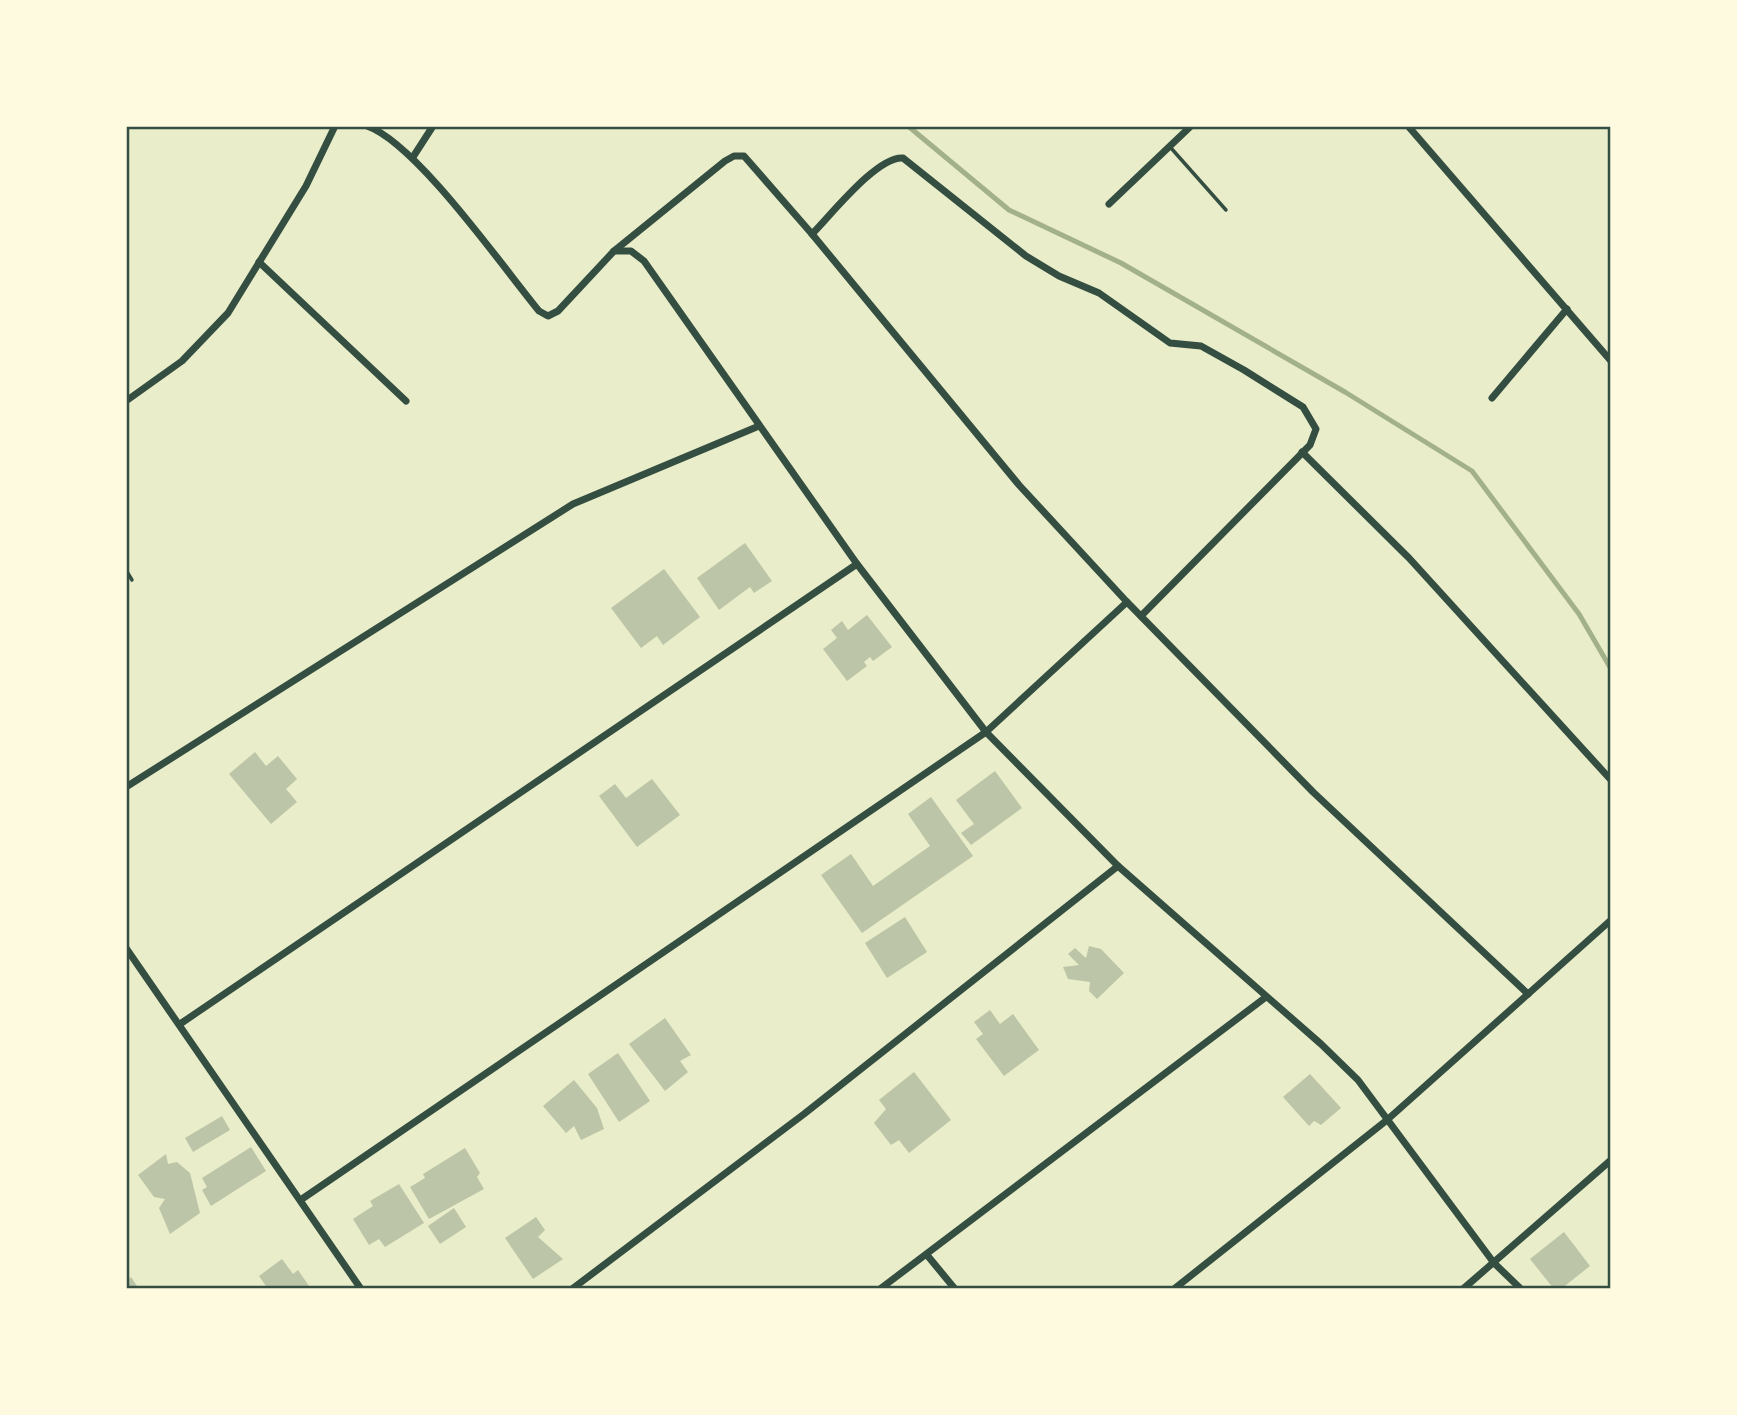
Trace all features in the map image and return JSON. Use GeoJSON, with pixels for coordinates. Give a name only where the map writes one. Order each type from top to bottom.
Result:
{"type":"FeatureCollection","features":[{"type":"Feature","properties":{"kind":"street"},"geometry":{"type":"LineString","coordinates":[[126,401],[182,361],[228,313],[306,186],[335,126]]}},
{"type":"Feature","properties":{"kind":"street"},"geometry":{"type":"LineString","coordinates":[[367,126],[381,131],[413,157],[539,311],[548,316],[558,311],[614,251],[734,156],[744,156],[812,234],[1019,485],[1127,602],[1313,792],[1528,994]]}},
{"type":"Feature","properties":{"kind":"street"},"geometry":{"type":"LineString","coordinates":[[413,157],[433,126]]}},
{"type":"Feature","properties":{"kind":"street"},"geometry":{"type":"LineString","coordinates":[[1109,204],[1191,126]]}},
{"type":"Feature","properties":{"kind":"street"},"geometry":{"type":"LineString","coordinates":[[1408,126],[1611,361]]}},
{"type":"Feature","properties":{"kind":"street"},"geometry":{"type":"LineString","coordinates":[[812,234],[874,170],[890,160],[903,158],[1026,256],[1059,276],[1098,293],[1170,343],[1201,346],[1303,407],[1316,429],[1310,445],[1141,616]]}},
{"type":"Feature","properties":{"kind":"street"},"geometry":{"type":"LineString","coordinates":[[614,251],[631,251],[645,261],[857,565],[985,732],[1118,866],[1349,1071],[1494,1263],[1521,1289]]}},
{"type":"Feature","properties":{"kind":"street"},"geometry":{"type":"LineString","coordinates":[[259,262],[406,401]]}},
{"type":"Feature","properties":{"kind":"street"},"geometry":{"type":"LineString","coordinates":[[1492,398],[1567,309]]}},
{"type":"Feature","properties":{"kind":"street"},"geometry":{"type":"LineString","coordinates":[[126,787],[573,504],[759,426]]}},
{"type":"Feature","properties":{"kind":"street"},"geometry":{"type":"LineString","coordinates":[[1302,452],[1409,558],[1611,780]]}},
{"type":"Feature","properties":{"kind":"street"},"geometry":{"type":"LineString","coordinates":[[180,1024],[857,565]]}},
{"type":"Feature","properties":{"kind":"street"},"geometry":{"type":"LineString","coordinates":[[302,1199],[985,732],[1127,602]]}},
{"type":"Feature","properties":{"kind":"street"},"geometry":{"type":"LineString","coordinates":[[572,1289],[804,1114],[1118,866]]}},
{"type":"Feature","properties":{"kind":"street"},"geometry":{"type":"LineString","coordinates":[[1174,1289],[1387,1120],[1611,920]]}},
{"type":"Feature","properties":{"kind":"street"},"geometry":{"type":"LineString","coordinates":[[126,948],[302,1199],[361,1289]]}},
{"type":"Feature","properties":{"kind":"street"},"geometry":{"type":"LineString","coordinates":[[880,1289],[1266,997]]}},
{"type":"Feature","properties":{"kind":"street"},"geometry":{"type":"LineString","coordinates":[[1463,1289],[1611,1160]]}},
{"type":"Feature","properties":{"kind":"street"},"geometry":{"type":"LineString","coordinates":[[927,1255],[955,1289]]}},
{"type":"Feature","properties":{"kind":"lane"},"geometry":{"type":"LineString","coordinates":[[1169,147],[1226,210]]}},
{"type":"Feature","properties":{"kind":"lane"},"geometry":{"type":"LineString","coordinates":[[126,570],[132,580]]}},
{"type":"Feature","properties":{"kind":"building"},"geometry":{"type":"Polygon","coordinates":[[[745,543],[772,581],[754,593],[750,587],[719,610],[697,578],[745,543]]]}},
{"type":"Feature","properties":{"kind":"building"},"geometry":{"type":"Polygon","coordinates":[[[664,569],[700,617],[663,645],[657,636],[641,648],[611,608],[664,569]]]}},
{"type":"Feature","properties":{"kind":"building"},"geometry":{"type":"Polygon","coordinates":[[[867,615],[892,647],[873,661],[870,657],[864,662],[867,666],[847,681],[823,649],[837,638],[831,630],[842,621],[848,630],[867,615]]]}},
{"type":"Feature","properties":{"kind":"building"},"geometry":{"type":"Polygon","coordinates":[[[255,752],[266,766],[278,756],[297,779],[286,789],[297,802],[271,824],[229,774],[255,752]]]}},
{"type":"Feature","properties":{"kind":"building"},"geometry":{"type":"Polygon","coordinates":[[[995,771],[1022,808],[971,845],[961,833],[974,824],[956,800],[995,771]]]}},
{"type":"Feature","properties":{"kind":"building"},"geometry":{"type":"Polygon","coordinates":[[[652,779],[680,815],[637,847],[599,796],[615,784],[626,798],[652,779]]]}},
{"type":"Feature","properties":{"kind":"building"},"geometry":{"type":"Polygon","coordinates":[[[931,797],[973,856],[862,933],[821,875],[851,854],[873,886],[930,846],[908,814],[931,797]]]}},
{"type":"Feature","properties":{"kind":"building"},"geometry":{"type":"Polygon","coordinates":[[[905,917],[927,952],[887,978],[865,943],[905,917]]]}},
{"type":"Feature","properties":{"kind":"building"},"geometry":{"type":"Polygon","coordinates":[[[1089,946],[1101,949],[1124,973],[1097,999],[1089,991],[1090,982],[1068,979],[1063,967],[1079,965],[1068,954],[1075,948],[1086,958],[1089,946]]]}},
{"type":"Feature","properties":{"kind":"building"},"geometry":{"type":"Polygon","coordinates":[[[990,1010],[1000,1024],[1013,1014],[1039,1050],[1004,1076],[976,1039],[983,1034],[974,1022],[990,1010]]]}},
{"type":"Feature","properties":{"kind":"building"},"geometry":{"type":"Polygon","coordinates":[[[665,1018],[691,1055],[680,1061],[688,1072],[665,1091],[629,1044],[665,1018]]]}},
{"type":"Feature","properties":{"kind":"building"},"geometry":{"type":"Polygon","coordinates":[[[618,1053],[650,1101],[619,1122],[588,1074],[618,1053]]]}},
{"type":"Feature","properties":{"kind":"building"},"geometry":{"type":"Polygon","coordinates":[[[914,1072],[951,1120],[909,1153],[899,1140],[891,1145],[874,1123],[886,1109],[879,1100],[914,1072]]]}},
{"type":"Feature","properties":{"kind":"building"},"geometry":{"type":"Polygon","coordinates":[[[1310,1074],[1341,1108],[1321,1125],[1314,1121],[1309,1126],[1283,1097],[1310,1074]]]}},
{"type":"Feature","properties":{"kind":"building"},"geometry":{"type":"Polygon","coordinates":[[[574,1080],[597,1108],[604,1129],[581,1140],[574,1126],[566,1133],[543,1106],[574,1080]]]}},
{"type":"Feature","properties":{"kind":"building"},"geometry":{"type":"Polygon","coordinates":[[[222,1116],[230,1130],[193,1152],[185,1138],[222,1116]]]}},
{"type":"Feature","properties":{"kind":"building"},"geometry":{"type":"Polygon","coordinates":[[[251,1147],[266,1171],[211,1206],[202,1190],[207,1187],[202,1178],[251,1147]]]}},
{"type":"Feature","properties":{"kind":"building"},"geometry":{"type":"Polygon","coordinates":[[[465,1148],[480,1173],[477,1177],[484,1189],[429,1219],[410,1187],[425,1178],[423,1174],[465,1148]]]}},
{"type":"Feature","properties":{"kind":"building"},"geometry":{"type":"Polygon","coordinates":[[[166,1154],[168,1164],[177,1162],[190,1173],[200,1213],[170,1234],[159,1208],[165,1199],[154,1197],[138,1175],[166,1154]]]}},
{"type":"Feature","properties":{"kind":"building"},"geometry":{"type":"Polygon","coordinates":[[[399,1184],[424,1223],[385,1247],[379,1239],[369,1245],[353,1219],[373,1206],[370,1201],[399,1184]]]}},
{"type":"Feature","properties":{"kind":"building"},"geometry":{"type":"Polygon","coordinates":[[[454,1208],[466,1227],[440,1244],[428,1226],[454,1208]]]}},
{"type":"Feature","properties":{"kind":"building"},"geometry":{"type":"Polygon","coordinates":[[[536,1217],[545,1230],[538,1237],[563,1259],[533,1279],[505,1238],[536,1217]]]}},
{"type":"Feature","properties":{"kind":"building"},"geometry":{"type":"Polygon","coordinates":[[[1564,1232],[1590,1266],[1561,1289],[1554,1289],[1530,1259],[1564,1232]]]}},
{"type":"Feature","properties":{"kind":"building"},"geometry":{"type":"Polygon","coordinates":[[[282,1259],[293,1274],[298,1270],[311,1289],[268,1289],[259,1276],[282,1259]]]}},
{"type":"Feature","properties":{"kind":"building"},"geometry":{"type":"Polygon","coordinates":[[[131,1277],[139,1289],[126,1289],[126,1281],[131,1277]]]}},
{"type":"Feature","properties":{"kind":"waterway"},"geometry":{"type":"LineString","coordinates":[[908,126],[1009,210],[1121,263],[1345,392],[1472,471],[1579,614],[1611,669]]}}]}
